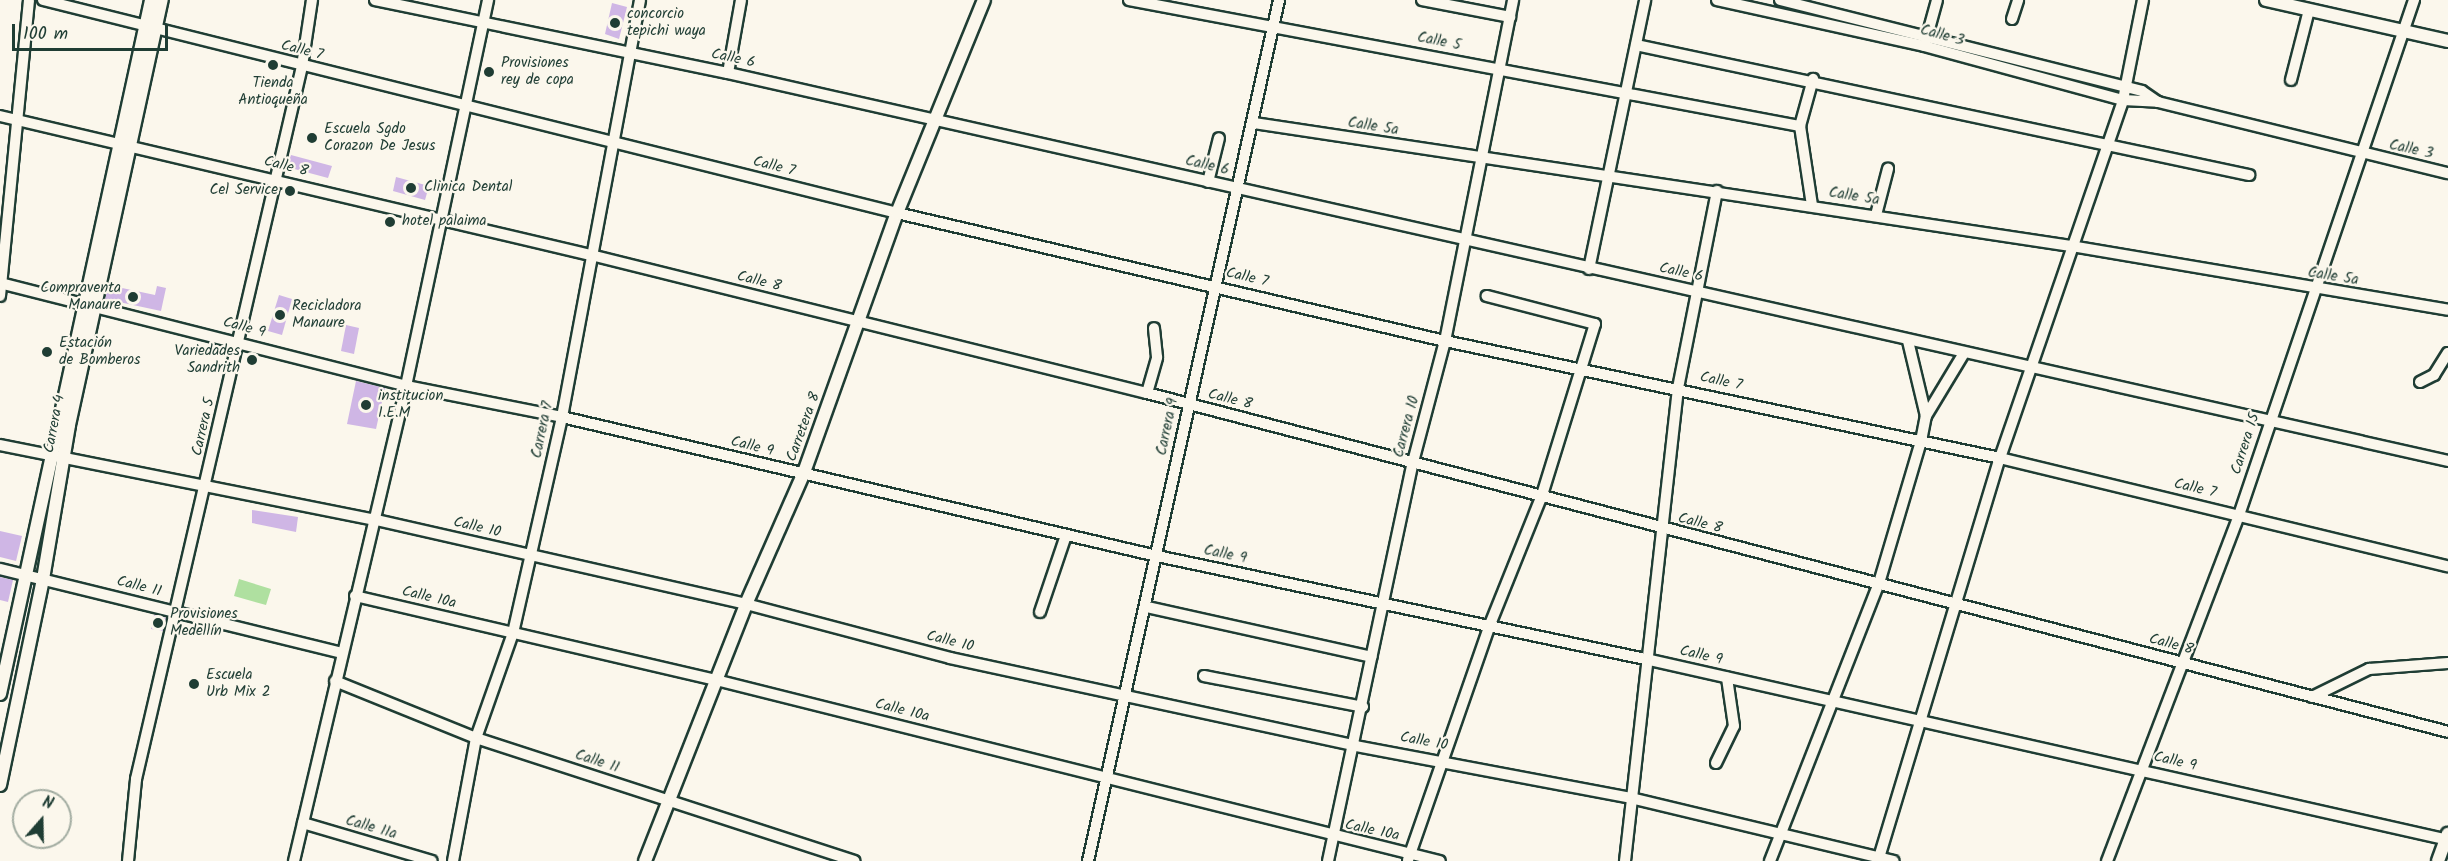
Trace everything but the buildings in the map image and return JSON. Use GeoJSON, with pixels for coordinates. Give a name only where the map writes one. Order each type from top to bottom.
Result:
{"type":"FeatureCollection","features":[{"type":"Feature","properties":{"kind":"street"},"geometry":{"type":"LineString","coordinates":[[0,296],[28,0]]}},
{"type":"Feature","properties":{"kind":"street","name":"Calle 7"},"geometry":{"type":"LineString","coordinates":[[43,0],[467,108],[897,213],[1445,341],[1584,368],[2000,458],[2448,567]]}},
{"type":"Feature","properties":{"kind":"street","name":"Carrera 4"},"geometry":{"type":"LineString","coordinates":[[0,694],[49,455],[129,147],[151,29],[151,0]]}},
{"type":"Feature","properties":{"kind":"street","name":"Carrera 4"},"geometry":{"type":"LineString","coordinates":[[0,785],[43,579],[116,144],[162,0]]}},
{"type":"Feature","properties":{"kind":"street","name":"Carrera 5"},"geometry":{"type":"LineString","coordinates":[[128,861],[136,779],[239,342],[272,179],[302,66],[312,0]]}},
{"type":"Feature","properties":{"kind":"street","name":"Calle 6"},"geometry":{"type":"LineString","coordinates":[[375,0],[728,73],[1238,188],[1465,243],[1696,291],[2448,462]]}},
{"type":"Feature","properties":{"kind":"street"},"geometry":{"type":"LineString","coordinates":[[294,861],[372,519],[406,386],[467,108],[488,0]]}},
{"type":"Feature","properties":{"kind":"street","name":"Carrera 7"},"geometry":{"type":"LineString","coordinates":[[453,861],[476,738],[513,633],[562,417],[611,142],[640,0]]}},
{"type":"Feature","properties":{"kind":"street"},"geometry":{"type":"LineString","coordinates":[[728,73],[741,0]]}},
{"type":"Feature","properties":{"kind":"street","name":"Carretera 8"},"geometry":{"type":"LineString","coordinates":[[645,861],[746,604],[803,475],[897,213],[984,0]]}},
{"type":"Feature","properties":{"kind":"street","name":"Calle 5"},"geometry":{"type":"LineString","coordinates":[[1129,0],[1800,126]]}},
{"type":"Feature","properties":{"kind":"street","name":"Carrera 9"},"geometry":{"type":"LineString","coordinates":[[1088,861],[1105,778],[1147,608],[1188,405],[1214,286],[1254,123],[1279,0]]}},
{"type":"Feature","properties":{"kind":"street"},"geometry":{"type":"LineString","coordinates":[[1422,0],[1510,17]]}},
{"type":"Feature","properties":{"kind":"street","name":"Carrera 10"},"geometry":{"type":"LineString","coordinates":[[1328,861],[1356,746],[1381,605],[1413,462],[1445,341],[1513,0]]}},
{"type":"Feature","properties":{"kind":"street"},"geometry":{"type":"LineString","coordinates":[[1589,269],[1645,0]]}},
{"type":"Feature","properties":{"kind":"street","name":"Calle 3"},"geometry":{"type":"LineString","coordinates":[[1717,0],[1783,3],[1801,7],[1926,40],[2126,87],[2158,102],[2365,155],[2448,173]]}},
{"type":"Feature","properties":{"kind":"street"},"geometry":{"type":"LineString","coordinates":[[1926,40],[1937,0]]}},
{"type":"Feature","properties":{"kind":"street"},"geometry":{"type":"LineString","coordinates":[[2012,19],[2018,0]]}},
{"type":"Feature","properties":{"kind":"street"},"geometry":{"type":"LineString","coordinates":[[1879,859],[2000,458],[2105,146],[2123,100],[2144,0]]}},
{"type":"Feature","properties":{"kind":"street"},"geometry":{"type":"LineString","coordinates":[[2266,0],[2448,41]]}},
{"type":"Feature","properties":{"kind":"street","name":"Carrera 15"},"geometry":{"type":"LineString","coordinates":[[2107,861],[2139,769],[2239,515],[2312,290],[2365,155],[2414,0]]}},
{"type":"Feature","properties":{"kind":"street"},"geometry":{"type":"LineString","coordinates":[[2291,80],[2309,10]]}},
{"type":"Feature","properties":{"kind":"street","name":"Calle 3"},"geometry":{"type":"LineString","coordinates":[[1926,40],[2123,100],[2158,102]]}},
{"type":"Feature","properties":{"kind":"street"},"geometry":{"type":"LineString","coordinates":[[1636,45],[1813,79],[1934,111],[2249,175]]}},
{"type":"Feature","properties":{"kind":"street"},"geometry":{"type":"LineString","coordinates":[[1812,205],[1800,126],[1813,79]]}},
{"type":"Feature","properties":{"kind":"street","name":"Calle 8"},"geometry":{"type":"LineString","coordinates":[[0,116],[591,255],[1147,393],[1542,495],[1665,531],[1955,601],[2182,664],[2448,732]]}},
{"type":"Feature","properties":{"kind":"street","name":"Calle 5a"},"geometry":{"type":"LineString","coordinates":[[1254,123],[1481,160],[1717,191],[1876,215],[2071,246],[2312,290],[2448,310]]}},
{"type":"Feature","properties":{"kind":"street"},"geometry":{"type":"LineString","coordinates":[[1208,182],[1219,138]]}},
{"type":"Feature","properties":{"kind":"street"},"geometry":{"type":"LineString","coordinates":[[1876,215],[1888,169]]}},
{"type":"Feature","properties":{"kind":"street"},"geometry":{"type":"LineString","coordinates":[[1625,861],[1665,531],[1678,388],[1717,191]]}},
{"type":"Feature","properties":{"kind":"street","name":"Calle 9"},"geometry":{"type":"LineString","coordinates":[[1,283],[89,303],[406,386],[562,417],[1157,556],[1650,660],[1919,722],[2447,838]]}},
{"type":"Feature","properties":{"kind":"street"},"geometry":{"type":"LineString","coordinates":[[1409,858],[1441,759],[1489,627],[1542,495],[1584,368],[1594,322],[1487,296]]}},
{"type":"Feature","properties":{"kind":"street"},"geometry":{"type":"LineString","coordinates":[[1147,393],[1157,357],[1154,328]]}},
{"type":"Feature","properties":{"kind":"street"},"geometry":{"type":"LineString","coordinates":[[1908,341],[1926,416]]}},
{"type":"Feature","properties":{"kind":"street"},"geometry":{"type":"LineString","coordinates":[[1770,861],[1830,701],[1879,583],[1922,441],[1926,416],[1964,352]]}},
{"type":"Feature","properties":{"kind":"street"},"geometry":{"type":"LineString","coordinates":[[2420,382],[2434,375],[2448,353]]}},
{"type":"Feature","properties":{"kind":"street","name":"Calle 10"},"geometry":{"type":"LineString","coordinates":[[0,445],[205,489],[372,519],[746,604],[950,658],[1356,746],[1441,759],[1631,798],[1894,861]]}},
{"type":"Feature","properties":{"kind":"street"},"geometry":{"type":"LineString","coordinates":[[1040,612],[1066,535]]}},
{"type":"Feature","properties":{"kind":"street","name":"Calle 11"},"geometry":{"type":"LineString","coordinates":[[0,570],[26,574],[341,653]]}},
{"type":"Feature","properties":{"kind":"street","name":"Calle 10a"},"geometry":{"type":"LineString","coordinates":[[355,596],[716,680],[1105,778],[1409,858],[1440,861]]}},
{"type":"Feature","properties":{"kind":"street"},"geometry":{"type":"LineString","coordinates":[[1147,608],[1372,657]]}},
{"type":"Feature","properties":{"kind":"street"},"geometry":{"type":"LineString","coordinates":[[2312,697],[2369,669],[2448,663]]}},
{"type":"Feature","properties":{"kind":"street"},"geometry":{"type":"LineString","coordinates":[[1204,676],[1363,707]]}},
{"type":"Feature","properties":{"kind":"street"},"geometry":{"type":"LineString","coordinates":[[1716,763],[1734,726],[1727,678]]}},
{"type":"Feature","properties":{"kind":"street","name":"Calle 11"},"geometry":{"type":"LineString","coordinates":[[335,681],[476,738],[854,861]]}},
{"type":"Feature","properties":{"kind":"street","name":"Calle 11a"},"geometry":{"type":"LineString","coordinates":[[303,823],[432,861]]}},
{"type":"Feature","properties":{"kind":"street"},"geometry":{"type":"LineString","coordinates":[[2438,861],[2447,838]]}},
{"type":"Feature","properties":{"kind":"green space"},"geometry":{"type":"Polygon","coordinates":[[[239,579],[271,589],[266,605],[234,596],[239,579]]]}},
{"type":"Feature","properties":{"kind":"place","name":"concorcio tepichi waya"},"geometry":{"type":"Point","coordinates":[615,23]}},
{"type":"Feature","properties":{"kind":"place","name":"Tienda Antioqueña"},"geometry":{"type":"Point","coordinates":[273,65]}},
{"type":"Feature","properties":{"kind":"place","name":"Provisiones rey de copa"},"geometry":{"type":"Point","coordinates":[489,72]}},
{"type":"Feature","properties":{"kind":"place","name":"Escuela Sgdo Corazon De Jesus"},"geometry":{"type":"Point","coordinates":[312,138]}},
{"type":"Feature","properties":{"kind":"place","name":"Clinica Dental"},"geometry":{"type":"Point","coordinates":[411,188]}},
{"type":"Feature","properties":{"kind":"place","name":"Cel Service"},"geometry":{"type":"Point","coordinates":[290,191]}},
{"type":"Feature","properties":{"kind":"place","name":"hotel palaima"},"geometry":{"type":"Point","coordinates":[390,222]}},
{"type":"Feature","properties":{"kind":"place","name":"Compraventa Manaure"},"geometry":{"type":"Point","coordinates":[133,297]}},
{"type":"Feature","properties":{"kind":"place","name":"Recicladora Manaure"},"geometry":{"type":"Point","coordinates":[280,315]}},
{"type":"Feature","properties":{"kind":"place","name":"Estación de Bomberos"},"geometry":{"type":"Point","coordinates":[47,352]}},
{"type":"Feature","properties":{"kind":"place","name":"Variedades Sandrith"},"geometry":{"type":"Point","coordinates":[252,360]}},
{"type":"Feature","properties":{"kind":"place","name":"institucion I.E.M"},"geometry":{"type":"Point","coordinates":[366,405]}},
{"type":"Feature","properties":{"kind":"place","name":"Provisiones Medellín"},"geometry":{"type":"Point","coordinates":[158,623]}},
{"type":"Feature","properties":{"kind":"place","name":"Escuela Urb Mix 2"},"geometry":{"type":"Point","coordinates":[194,684]}}]}
